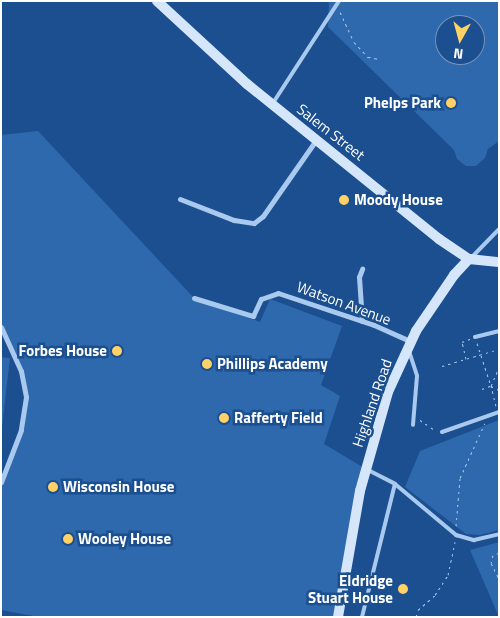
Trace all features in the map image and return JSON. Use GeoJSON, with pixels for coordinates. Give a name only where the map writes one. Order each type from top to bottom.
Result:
{"type":"FeatureCollection","features":[{"type":"Feature","properties":{"kind":"street","name":"Salem Street"},"geometry":{"type":"LineString","coordinates":[[157,1],[272,105],[317,139],[439,239],[469,259],[499,262]]}},
{"type":"Feature","properties":{"kind":"street"},"geometry":{"type":"LineString","coordinates":[[180,199],[234,220],[254,223],[263,216],[317,139]]}},
{"type":"Feature","properties":{"kind":"street","name":"Highland Road"},"geometry":{"type":"LineString","coordinates":[[338,617],[351,532],[366,469],[388,392],[409,344],[454,275],[469,259]]}},
{"type":"Feature","properties":{"kind":"street"},"geometry":{"type":"LineString","coordinates":[[362,269],[359,277],[362,321]]}},
{"type":"Feature","properties":{"kind":"street","name":"Watson Avenue"},"geometry":{"type":"LineString","coordinates":[[194,298],[253,316],[260,299],[278,294],[362,321],[409,344]]}},
{"type":"Feature","properties":{"kind":"street"},"geometry":{"type":"LineString","coordinates":[[1,326],[21,370],[26,397],[21,430],[1,482]]}},
{"type":"Feature","properties":{"kind":"lane"},"geometry":{"type":"LineString","coordinates":[[272,105],[339,1]]}},
{"type":"Feature","properties":{"kind":"lane","name":"Highland Road"},"geometry":{"type":"LineString","coordinates":[[469,259],[484,248],[499,229]]}},
{"type":"Feature","properties":{"kind":"lane"},"geometry":{"type":"LineString","coordinates":[[475,338],[499,331]]}},
{"type":"Feature","properties":{"kind":"lane"},"geometry":{"type":"LineString","coordinates":[[409,344],[417,370],[414,424]]}},
{"type":"Feature","properties":{"kind":"lane"},"geometry":{"type":"LineString","coordinates":[[442,432],[498,412]]}},
{"type":"Feature","properties":{"kind":"lane"},"geometry":{"type":"LineString","coordinates":[[366,469],[396,484],[456,535],[474,540],[499,534]]}},
{"type":"Feature","properties":{"kind":"lane"},"geometry":{"type":"LineString","coordinates":[[362,617],[396,484]]}},
{"type":"Feature","properties":{"kind":"path"},"geometry":{"type":"LineString","coordinates":[[340,10],[341,20],[354,42],[368,57],[379,59]]}},
{"type":"Feature","properties":{"kind":"path"},"geometry":{"type":"LineString","coordinates":[[416,617],[418,610],[434,595],[448,575],[456,535],[458,496],[465,465],[487,419],[498,412],[475,338],[462,342],[466,359]]}},
{"type":"Feature","properties":{"kind":"path"},"geometry":{"type":"LineString","coordinates":[[442,366],[499,349]]}},
{"type":"Feature","properties":{"kind":"path"},"geometry":{"type":"LineString","coordinates":[[491,386],[499,367]]}},
{"type":"Feature","properties":{"kind":"path"},"geometry":{"type":"LineString","coordinates":[[482,389],[491,386],[499,390]]}},
{"type":"Feature","properties":{"kind":"path"},"geometry":{"type":"LineString","coordinates":[[414,414],[427,426],[442,432]]}},
{"type":"Feature","properties":{"kind":"path"},"geometry":{"type":"LineString","coordinates":[[499,553],[493,555],[490,563],[499,579]]}},
{"type":"Feature","properties":{"kind":"shaded area","name":"Phelps Park"},"geometry":{"type":"Polygon","coordinates":[[[329,1],[499,1],[499,141],[488,149],[485,158],[476,166],[466,166],[457,159],[454,150],[328,27],[329,1]]]}},
{"type":"Feature","properties":{"kind":"shaded area","name":"Phillips Academy"},"geometry":{"type":"Polygon","coordinates":[[[38,131],[194,298],[260,322],[270,299],[342,326],[321,385],[340,396],[324,444],[366,469],[338,617],[39,617],[1,610],[1,482],[21,430],[26,397],[21,370],[1,328],[1,135],[38,131]]]}},
{"type":"Feature","properties":{"kind":"shaded area"},"geometry":{"type":"Polygon","coordinates":[[[1,357],[10,358],[1,436],[1,357]]]}},
{"type":"Feature","properties":{"kind":"shaded area"},"geometry":{"type":"Polygon","coordinates":[[[499,420],[499,530],[480,535],[466,534],[405,487],[420,451],[499,420]]]}},
{"type":"Feature","properties":{"kind":"shaded area"},"geometry":{"type":"Polygon","coordinates":[[[499,542],[499,617],[470,550],[499,542]]]}},
{"type":"Feature","properties":{"kind":"place","name":"Phelps Park"},"geometry":{"type":"Point","coordinates":[451,103]}},
{"type":"Feature","properties":{"kind":"place","name":"Moody House"},"geometry":{"type":"Point","coordinates":[344,200]}},
{"type":"Feature","properties":{"kind":"place","name":"Forbes House"},"geometry":{"type":"Point","coordinates":[117,351]}},
{"type":"Feature","properties":{"kind":"place","name":"Phillips Academy"},"geometry":{"type":"Point","coordinates":[207,364]}},
{"type":"Feature","properties":{"kind":"place","name":"Rafferty Field"},"geometry":{"type":"Point","coordinates":[224,418]}},
{"type":"Feature","properties":{"kind":"place","name":"Wisconsin House"},"geometry":{"type":"Point","coordinates":[53,487]}},
{"type":"Feature","properties":{"kind":"place","name":"Wooley House"},"geometry":{"type":"Point","coordinates":[68,539]}},
{"type":"Feature","properties":{"kind":"place","name":"Eldridge Stuart House"},"geometry":{"type":"Point","coordinates":[403,589]}}]}
